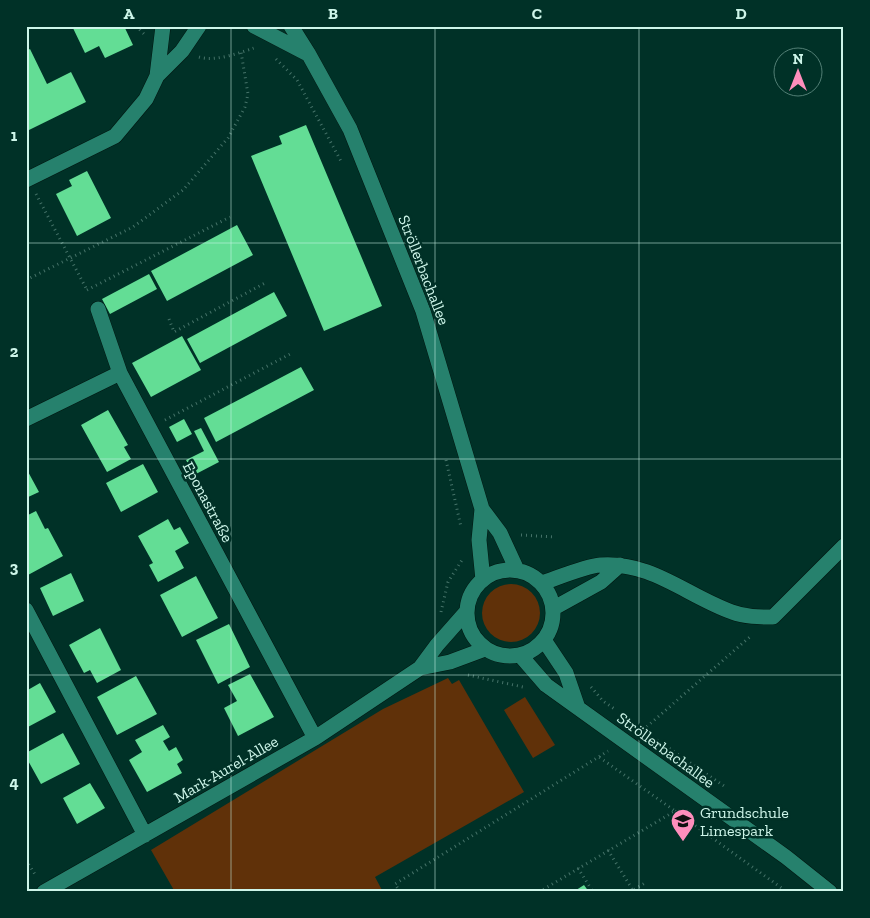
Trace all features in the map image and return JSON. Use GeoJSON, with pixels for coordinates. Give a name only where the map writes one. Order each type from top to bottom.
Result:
{"type":"FeatureCollection","features":[{"type":"Feature","properties":{"kind":"street"},"geometry":{"type":"LineString","coordinates":[[27,180],[115,136],[146,99],[157,76],[163,26]]}},
{"type":"Feature","properties":{"kind":"street"},"geometry":{"type":"LineString","coordinates":[[157,76],[182,51],[199,26]]}},
{"type":"Feature","properties":{"kind":"street"},"geometry":{"type":"LineString","coordinates":[[254,26],[308,53]]}},
{"type":"Feature","properties":{"kind":"street","name":"Ströllerbachallee"},"geometry":{"type":"LineString","coordinates":[[290,26],[308,53],[350,129],[423,311],[482,509],[500,533],[517,570]]}},
{"type":"Feature","properties":{"kind":"street","name":"Eponastraße"},"geometry":{"type":"LineString","coordinates":[[98,309],[120,373],[316,738]]}},
{"type":"Feature","properties":{"kind":"street"},"geometry":{"type":"LineString","coordinates":[[26,419],[120,373]]}},
{"type":"Feature","properties":{"kind":"street","name":"Ströllerbachallee"},"geometry":{"type":"LineString","coordinates":[[482,509],[479,540],[483,580]]}},
{"type":"Feature","properties":{"kind":"street"},"geometry":{"type":"LineString","coordinates":[[542,583],[598,565],[620,565],[650,571],[733,612],[755,617],[773,617],[844,546]]}},
{"type":"Feature","properties":{"kind":"street"},"geometry":{"type":"LineString","coordinates":[[554,608],[601,582],[620,565]]}},
{"type":"Feature","properties":{"kind":"street"},"geometry":{"type":"LineString","coordinates":[[517,570],[531,575],[542,583],[550,595],[554,608],[553,622],[544,640],[527,654],[513,657],[498,656],[485,649],[475,639],[468,626],[467,612],[470,597],[478,585],[489,575],[517,570]]}},
{"type":"Feature","properties":{"kind":"street"},"geometry":{"type":"LineString","coordinates":[[26,610],[145,835]]}},
{"type":"Feature","properties":{"kind":"street","name":"Mark-Aurel-Allee"},"geometry":{"type":"LineString","coordinates":[[44,892],[316,738],[420,668],[437,645],[467,612]]}},
{"type":"Feature","properties":{"kind":"street"},"geometry":{"type":"LineString","coordinates":[[544,640],[566,673],[578,708]]}},
{"type":"Feature","properties":{"kind":"street","name":"Mark-Aurel-Allee"},"geometry":{"type":"LineString","coordinates":[[420,668],[450,662],[485,649]]}},
{"type":"Feature","properties":{"kind":"street","name":"Ströllerbachallee"},"geometry":{"type":"LineString","coordinates":[[520,656],[546,685],[786,857],[830,892]]}},
{"type":"Feature","properties":{"kind":"path"},"geometry":{"type":"LineString","coordinates":[[26,280],[132,227],[183,190],[228,138],[245,107],[248,94],[242,52]]}},
{"type":"Feature","properties":{"kind":"path"},"geometry":{"type":"LineString","coordinates":[[273,57],[298,80],[346,170]]}},
{"type":"Feature","properties":{"kind":"path"},"geometry":{"type":"LineString","coordinates":[[27,180],[98,309]]}},
{"type":"Feature","properties":{"kind":"path"},"geometry":{"type":"LineString","coordinates":[[87,290],[230,217]]}},
{"type":"Feature","properties":{"kind":"path"},"geometry":{"type":"LineString","coordinates":[[169,319],[174,332],[265,283]]}},
{"type":"Feature","properties":{"kind":"path"},"geometry":{"type":"LineString","coordinates":[[149,428],[292,352]]}},
{"type":"Feature","properties":{"kind":"path"},"geometry":{"type":"LineString","coordinates":[[446,459],[464,545],[479,540]]}},
{"type":"Feature","properties":{"kind":"path"},"geometry":{"type":"LineString","coordinates":[[500,533],[554,537]]}},
{"type":"Feature","properties":{"kind":"path"},"geometry":{"type":"LineString","coordinates":[[727,788],[643,730],[773,617]]}},
{"type":"Feature","properties":{"kind":"path"},"geometry":{"type":"LineString","coordinates":[[400,892],[395,884],[606,752]]}},
{"type":"Feature","properties":{"kind":"path"},"geometry":{"type":"LineString","coordinates":[[599,757],[787,892]]}},
{"type":"Feature","properties":{"kind":"path"},"geometry":{"type":"LineString","coordinates":[[539,892],[675,810]]}},
{"type":"Feature","properties":{"kind":"path"},"geometry":{"type":"LineString","coordinates":[[608,850],[632,891],[645,883]]}},
{"type":"Feature","properties":{"kind":"path"},"geometry":{"type":"LineString","coordinates":[[578,868],[593,892]]}},
{"type":"Feature","properties":{"kind":"shaded area"},"geometry":{"type":"Polygon","coordinates":[[[505,584],[517,584],[532,592],[540,607],[540,619],[532,634],[517,642],[505,642],[490,634],[482,619],[482,607],[490,592],[505,584]]]}},
{"type":"Feature","properties":{"kind":"shaded area"},"geometry":{"type":"Polygon","coordinates":[[[448,678],[452,684],[459,680],[524,792],[375,877],[383,892],[175,892],[151,850],[383,709],[448,678]]]}},
{"type":"Feature","properties":{"kind":"shaded area"},"geometry":{"type":"Polygon","coordinates":[[[525,697],[555,745],[533,758],[504,710],[525,697]]]}},
{"type":"Feature","properties":{"kind":"building"},"geometry":{"type":"Polygon","coordinates":[[[72,26],[124,26],[133,45],[105,58],[99,46],[85,53],[72,26]]]}},
{"type":"Feature","properties":{"kind":"building"},"geometry":{"type":"Polygon","coordinates":[[[30,49],[47,84],[71,72],[86,102],[29,130],[26,124],[26,51],[30,49]]]}},
{"type":"Feature","properties":{"kind":"building"},"geometry":{"type":"Polygon","coordinates":[[[306,125],[382,306],[324,331],[251,156],[282,144],[279,136],[306,125]]]}},
{"type":"Feature","properties":{"kind":"building"},"geometry":{"type":"Polygon","coordinates":[[[87,171],[111,218],[77,236],[56,194],[72,186],[69,180],[87,171]]]}},
{"type":"Feature","properties":{"kind":"building"},"geometry":{"type":"Polygon","coordinates":[[[237,225],[253,255],[167,301],[151,271],[237,225]]]}},
{"type":"Feature","properties":{"kind":"building"},"geometry":{"type":"Polygon","coordinates":[[[149,274],[157,289],[110,314],[102,299],[149,274]]]}},
{"type":"Feature","properties":{"kind":"building"},"geometry":{"type":"Polygon","coordinates":[[[274,292],[287,316],[200,363],[187,339],[274,292]]]}},
{"type":"Feature","properties":{"kind":"building"},"geometry":{"type":"Polygon","coordinates":[[[182,336],[201,370],[151,397],[132,363],[182,336]]]}},
{"type":"Feature","properties":{"kind":"building"},"geometry":{"type":"Polygon","coordinates":[[[301,367],[314,390],[216,442],[204,418],[301,367]]]}},
{"type":"Feature","properties":{"kind":"building"},"geometry":{"type":"Polygon","coordinates":[[[108,410],[128,445],[124,447],[131,459],[107,472],[81,425],[108,410]]]}},
{"type":"Feature","properties":{"kind":"building"},"geometry":{"type":"Polygon","coordinates":[[[184,419],[192,434],[177,442],[169,427],[184,419]]]}},
{"type":"Feature","properties":{"kind":"building"},"geometry":{"type":"Polygon","coordinates":[[[201,428],[219,462],[194,475],[186,460],[204,451],[194,431],[201,428]]]}},
{"type":"Feature","properties":{"kind":"building"},"geometry":{"type":"Polygon","coordinates":[[[143,464],[158,492],[121,512],[106,483],[143,464]]]}},
{"type":"Feature","properties":{"kind":"building"},"geometry":{"type":"Polygon","coordinates":[[[26,468],[39,492],[26,498],[26,468]]]}},
{"type":"Feature","properties":{"kind":"building"},"geometry":{"type":"Polygon","coordinates":[[[36,511],[45,529],[48,528],[63,556],[28,575],[26,572],[26,516],[36,511]]]}},
{"type":"Feature","properties":{"kind":"building"},"geometry":{"type":"Polygon","coordinates":[[[168,519],[174,530],[180,527],[189,543],[175,551],[184,568],[158,582],[149,565],[153,563],[138,536],[168,519]]]}},
{"type":"Feature","properties":{"kind":"building"},"geometry":{"type":"Polygon","coordinates":[[[71,573],[84,601],[53,616],[40,588],[71,573]]]}},
{"type":"Feature","properties":{"kind":"building"},"geometry":{"type":"Polygon","coordinates":[[[196,576],[218,618],[182,637],[160,595],[196,576]]]}},
{"type":"Feature","properties":{"kind":"building"},"geometry":{"type":"Polygon","coordinates":[[[229,624],[250,667],[218,684],[196,640],[229,624]]]}},
{"type":"Feature","properties":{"kind":"building"},"geometry":{"type":"Polygon","coordinates":[[[100,628],[121,670],[97,683],[90,670],[84,673],[69,645],[100,628]]]}},
{"type":"Feature","properties":{"kind":"building"},"geometry":{"type":"Polygon","coordinates":[[[250,674],[274,717],[238,736],[224,708],[237,701],[228,685],[250,674]]]}},
{"type":"Feature","properties":{"kind":"building"},"geometry":{"type":"Polygon","coordinates":[[[136,676],[157,714],[117,735],[97,697],[136,676]]]}},
{"type":"Feature","properties":{"kind":"building"},"geometry":{"type":"Polygon","coordinates":[[[40,683],[56,712],[26,728],[26,691],[40,683]]]}},
{"type":"Feature","properties":{"kind":"building"},"geometry":{"type":"Polygon","coordinates":[[[163,725],[170,737],[163,741],[169,751],[176,747],[183,760],[177,764],[182,773],[147,792],[129,760],[142,752],[135,740],[163,725]]]}},
{"type":"Feature","properties":{"kind":"building"},"geometry":{"type":"Polygon","coordinates":[[[63,733],[80,764],[41,784],[26,757],[26,753],[63,733]]]}},
{"type":"Feature","properties":{"kind":"building"},"geometry":{"type":"Polygon","coordinates":[[[90,783],[105,808],[77,824],[63,798],[90,783]]]}},
{"type":"Feature","properties":{"kind":"building"},"geometry":{"type":"Polygon","coordinates":[[[584,885],[589,892],[573,892],[584,885]]]}},
{"type":"Feature","properties":{"kind":"place","name":"Grundschule Limespark"},"geometry":{"type":"Point","coordinates":[683,842]}}]}
